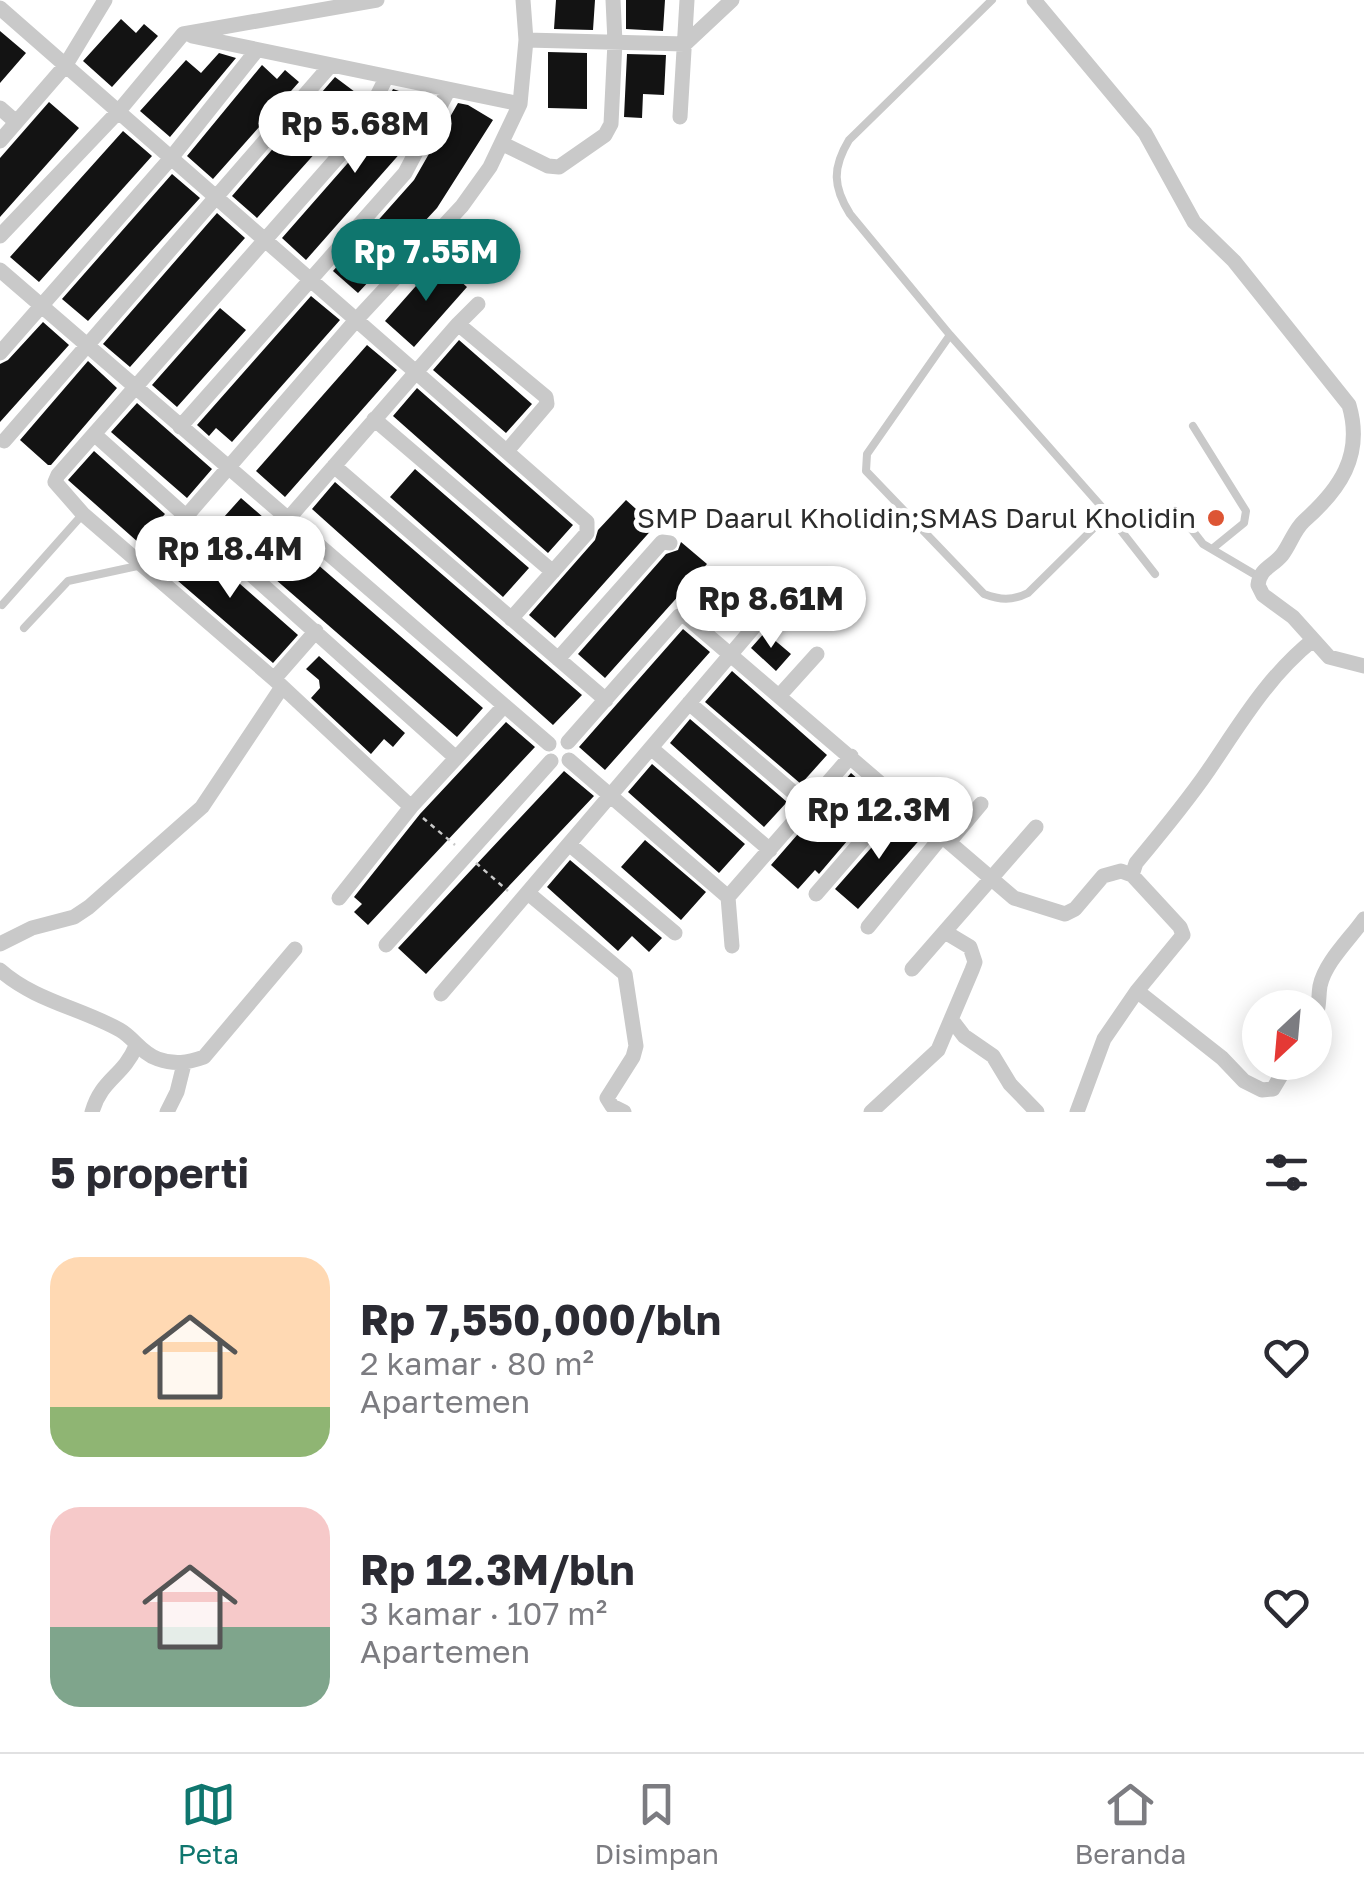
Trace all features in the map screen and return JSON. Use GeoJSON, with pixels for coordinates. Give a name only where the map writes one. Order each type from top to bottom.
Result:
{"type":"FeatureCollection","features":[{"type":"Feature","properties":{"kind":"street"},"geometry":{"type":"LineString","coordinates":[[0,141],[65,66],[104,0]]}},
{"type":"Feature","properties":{"kind":"street"},"geometry":{"type":"LineString","coordinates":[[0,236],[118,112],[183,34],[378,0]]}},
{"type":"Feature","properties":{"kind":"street"},"geometry":{"type":"LineString","coordinates":[[144,565],[357,319],[462,206],[503,144],[520,104],[526,40],[523,0]]}},
{"type":"Feature","properties":{"kind":"street"},"geometry":{"type":"LineString","coordinates":[[503,144],[548,166],[559,167],[605,134],[611,124],[613,0]]}},
{"type":"Feature","properties":{"kind":"street"},"geometry":{"type":"LineString","coordinates":[[680,117],[687,0]]}},
{"type":"Feature","properties":{"kind":"street"},"geometry":{"type":"LineString","coordinates":[[526,40],[686,44],[732,0]]}},
{"type":"Feature","properties":{"kind":"street"},"geometry":{"type":"LineString","coordinates":[[1034,0],[1145,132],[1194,222],[1234,261],[1350,406],[1361,426],[1354,454],[1332,496],[1300,525],[1282,554],[1259,577],[1263,595],[1292,617],[1330,657],[1364,666]]}},
{"type":"Feature","properties":{"kind":"street"},"geometry":{"type":"LineString","coordinates":[[0,8],[507,451],[588,528],[511,619]]}},
{"type":"Feature","properties":{"kind":"street"},"geometry":{"type":"LineString","coordinates":[[183,34],[520,104]]}},
{"type":"Feature","properties":{"kind":"street"},"geometry":{"type":"LineString","coordinates":[[0,353],[171,158],[257,50]]}},
{"type":"Feature","properties":{"kind":"street"},"geometry":{"type":"LineString","coordinates":[[4,441],[330,66]]}},
{"type":"Feature","properties":{"kind":"street"},"geometry":{"type":"LineString","coordinates":[[386,78],[354,138],[55,478],[56,485],[83,514],[278,683],[411,807]]}},
{"type":"Feature","properties":{"kind":"street"},"geometry":{"type":"LineString","coordinates":[[180,427],[406,173],[448,91]]}},
{"type":"Feature","properties":{"kind":"street"},"geometry":{"type":"LineString","coordinates":[[0,108],[16,122]]}},
{"type":"Feature","properties":{"kind":"street"},"geometry":{"type":"LineString","coordinates":[[0,270],[504,706],[550,753],[560,764],[569,760],[572,751],[568,742],[558,739],[550,753],[386,945]]}},
{"type":"Feature","properties":{"kind":"street"},"geometry":{"type":"LineString","coordinates":[[288,519],[478,304]]}},
{"type":"Feature","properties":{"kind":"street"},"geometry":{"type":"LineString","coordinates":[[458,324],[546,397],[547,404],[507,451]]}},
{"type":"Feature","properties":{"kind":"street"},"geometry":{"type":"LineString","coordinates":[[374,419],[553,572]]}},
{"type":"Feature","properties":{"kind":"street"},"geometry":{"type":"LineString","coordinates":[[94,434],[456,758]]}},
{"type":"Feature","properties":{"kind":"street"},"geometry":{"type":"LineString","coordinates":[[334,466],[606,700]]}},
{"type":"Feature","properties":{"kind":"street"},"geometry":{"type":"LineString","coordinates":[[558,659],[662,542],[670,544]]}},
{"type":"Feature","properties":{"kind":"street"},"geometry":{"type":"LineString","coordinates":[[568,742],[713,581]]}},
{"type":"Feature","properties":{"kind":"street"},"geometry":{"type":"LineString","coordinates":[[440,994],[764,614]]}},
{"type":"Feature","properties":{"kind":"street"},"geometry":{"type":"LineString","coordinates":[[684,615],[1014,898],[1064,914],[1075,909],[1111,871],[1132,874],[1180,927],[1182,935],[1136,991],[1104,1039],[1077,1112]]}},
{"type":"Feature","properties":{"kind":"street"},"geometry":{"type":"LineString","coordinates":[[0,944],[32,928],[74,916],[89,906],[202,807],[278,683],[316,631]]}},
{"type":"Feature","properties":{"kind":"street"},"geometry":{"type":"LineString","coordinates":[[1132,874],[1136,863],[1203,778],[1260,695],[1313,640]]}},
{"type":"Feature","properties":{"kind":"street"},"geometry":{"type":"LineString","coordinates":[[780,695],[817,654]]}},
{"type":"Feature","properties":{"kind":"street"},"geometry":{"type":"LineString","coordinates":[[689,703],[808,805]]}},
{"type":"Feature","properties":{"kind":"street"},"geometry":{"type":"LineString","coordinates":[[339,898],[411,807],[504,706]]}},
{"type":"Feature","properties":{"kind":"street"},"geometry":{"type":"LineString","coordinates":[[651,748],[770,850]]}},
{"type":"Feature","properties":{"kind":"street"},"geometry":{"type":"LineString","coordinates":[[728,898],[851,756]]}},
{"type":"Feature","properties":{"kind":"street"},"geometry":{"type":"LineString","coordinates":[[569,760],[728,898],[732,946]]}},
{"type":"Feature","properties":{"kind":"street"},"geometry":{"type":"LineString","coordinates":[[816,894],[900,798]]}},
{"type":"Feature","properties":{"kind":"street"},"geometry":{"type":"LineString","coordinates":[[868,927],[981,804]]}},
{"type":"Feature","properties":{"kind":"street"},"geometry":{"type":"LineString","coordinates":[[912,969],[1036,827]]}},
{"type":"Feature","properties":{"kind":"street"},"geometry":{"type":"LineString","coordinates":[[569,844],[676,933]]}},
{"type":"Feature","properties":{"kind":"street"},"geometry":{"type":"LineString","coordinates":[[528,893],[625,974],[636,1046],[608,1098],[612,1106],[624,1112]]}},
{"type":"Feature","properties":{"kind":"street"},"geometry":{"type":"LineString","coordinates":[[1320,990],[1327,970],[1364,919]]}},
{"type":"Feature","properties":{"kind":"street"},"geometry":{"type":"LineString","coordinates":[[871,1112],[931,1059],[943,1042],[974,962],[970,947],[945,932]]}},
{"type":"Feature","properties":{"kind":"street"},"geometry":{"type":"LineString","coordinates":[[0,970],[13,982],[63,1007],[126,1033],[136,1046],[156,1058],[184,1064],[204,1057],[295,949]]}},
{"type":"Feature","properties":{"kind":"street"},"geometry":{"type":"LineString","coordinates":[[1136,991],[1222,1058],[1242,1079]]}},
{"type":"Feature","properties":{"kind":"street"},"geometry":{"type":"LineString","coordinates":[[951,1019],[964,1036],[992,1056],[1010,1084],[1037,1112]]}},
{"type":"Feature","properties":{"kind":"street"},"geometry":{"type":"LineString","coordinates":[[92,1112],[100,1090],[125,1068],[136,1046]]}},
{"type":"Feature","properties":{"kind":"street"},"geometry":{"type":"LineString","coordinates":[[167,1112],[184,1064]]}},
{"type":"Feature","properties":{"kind":"street"},"geometry":{"type":"LineString","coordinates":[[1243,1080],[1262,1090],[1273,1089],[1278,1080]]}},
{"type":"Feature","properties":{"kind":"lane"},"geometry":{"type":"LineString","coordinates":[[992,0],[849,140],[834,174],[838,195],[950,335],[1156,574]]}},
{"type":"Feature","properties":{"kind":"lane"},"geometry":{"type":"LineString","coordinates":[[950,335],[867,454],[866,471],[984,594],[996,598],[1018,598],[1028,592],[1108,514]]}},
{"type":"Feature","properties":{"kind":"lane"},"geometry":{"type":"LineString","coordinates":[[1192,426],[1246,511],[1244,523],[1212,549]]}},
{"type":"Feature","properties":{"kind":"lane"},"geometry":{"type":"LineString","coordinates":[[1175,508],[1197,538],[1259,577]]}},
{"type":"Feature","properties":{"kind":"lane"},"geometry":{"type":"LineString","coordinates":[[2,605],[83,514]]}},
{"type":"Feature","properties":{"kind":"lane"},"geometry":{"type":"LineString","coordinates":[[24,628],[68,581],[144,565]]}},
{"type":"Feature","properties":{"kind":"building"},"geometry":{"type":"Polygon","coordinates":[[[556,0],[595,0],[593,30],[554,29],[556,0]]]}},
{"type":"Feature","properties":{"kind":"building"},"geometry":{"type":"Polygon","coordinates":[[[626,0],[665,0],[663,31],[626,29],[626,0]]]}},
{"type":"Feature","properties":{"kind":"building"},"geometry":{"type":"Polygon","coordinates":[[[121,19],[136,33],[144,24],[158,36],[112,87],[83,61],[121,19]]]}},
{"type":"Feature","properties":{"kind":"building"},"geometry":{"type":"Polygon","coordinates":[[[0,31],[26,53],[0,83],[0,31]]]}},
{"type":"Feature","properties":{"kind":"building"},"geometry":{"type":"Polygon","coordinates":[[[548,52],[587,53],[587,109],[548,108],[548,52]]]}},
{"type":"Feature","properties":{"kind":"building"},"geometry":{"type":"Polygon","coordinates":[[[219,53],[236,58],[170,137],[140,111],[186,60],[201,73],[219,53]]]}},
{"type":"Feature","properties":{"kind":"building"},"geometry":{"type":"Polygon","coordinates":[[[627,54],[666,55],[664,95],[643,94],[642,118],[624,117],[627,54]]]}},
{"type":"Feature","properties":{"kind":"building"},"geometry":{"type":"Polygon","coordinates":[[[262,65],[277,79],[285,70],[299,82],[213,179],[187,156],[262,65]]]}},
{"type":"Feature","properties":{"kind":"building"},"geometry":{"type":"Polygon","coordinates":[[[335,77],[363,98],[361,102],[257,218],[232,196],[335,77]]]}},
{"type":"Feature","properties":{"kind":"building"},"geometry":{"type":"Polygon","coordinates":[[[393,89],[408,94],[402,104],[421,113],[403,150],[306,260],[282,238],[354,156],[393,89]]]}},
{"type":"Feature","properties":{"kind":"building"},"geometry":{"type":"Polygon","coordinates":[[[49,102],[79,128],[0,217],[0,158],[49,102]]]}},
{"type":"Feature","properties":{"kind":"building"},"geometry":{"type":"Polygon","coordinates":[[[458,103],[493,120],[437,208],[358,293],[333,271],[414,180],[458,103]]]}},
{"type":"Feature","properties":{"kind":"building"},"geometry":{"type":"Polygon","coordinates":[[[123,131],[152,156],[39,282],[10,257],[123,131]]]}},
{"type":"Feature","properties":{"kind":"building"},"geometry":{"type":"Polygon","coordinates":[[[172,174],[200,198],[88,321],[62,299],[172,174]]]}},
{"type":"Feature","properties":{"kind":"building"},"geometry":{"type":"Polygon","coordinates":[[[217,213],[245,238],[130,367],[103,344],[217,213]]]}},
{"type":"Feature","properties":{"kind":"building"},"geometry":{"type":"Polygon","coordinates":[[[438,261],[467,287],[414,347],[385,321],[438,261]]]}},
{"type":"Feature","properties":{"kind":"building"},"geometry":{"type":"Polygon","coordinates":[[[311,296],[340,320],[232,442],[216,428],[209,436],[197,425],[311,296]]]}},
{"type":"Feature","properties":{"kind":"building"},"geometry":{"type":"Polygon","coordinates":[[[220,308],[246,330],[177,407],[152,385],[220,308]]]}},
{"type":"Feature","properties":{"kind":"building"},"geometry":{"type":"Polygon","coordinates":[[[43,322],[69,345],[0,422],[0,364],[43,322]]]}},
{"type":"Feature","properties":{"kind":"building"},"geometry":{"type":"Polygon","coordinates":[[[459,340],[532,404],[506,433],[433,370],[459,340]]]}},
{"type":"Feature","properties":{"kind":"building"},"geometry":{"type":"Polygon","coordinates":[[[367,345],[397,370],[285,497],[256,471],[367,345]]]}},
{"type":"Feature","properties":{"kind":"building"},"geometry":{"type":"Polygon","coordinates":[[[88,361],[117,388],[48,465],[20,440],[88,361]]]}},
{"type":"Feature","properties":{"kind":"building"},"geometry":{"type":"Polygon","coordinates":[[[417,388],[573,525],[548,553],[393,416],[417,388]]]}},
{"type":"Feature","properties":{"kind":"building"},"geometry":{"type":"Polygon","coordinates":[[[137,403],[212,469],[187,498],[111,432],[137,403]]]}},
{"type":"Feature","properties":{"kind":"building"},"geometry":{"type":"Polygon","coordinates":[[[94,451],[165,514],[139,543],[68,480],[94,451]]]}},
{"type":"Feature","properties":{"kind":"building"},"geometry":{"type":"Polygon","coordinates":[[[415,469],[529,568],[503,597],[390,497],[415,469]]]}},
{"type":"Feature","properties":{"kind":"building"},"geometry":{"type":"Polygon","coordinates":[[[335,482],[582,695],[553,725],[312,509],[335,482]]]}},
{"type":"Feature","properties":{"kind":"building"},"geometry":{"type":"Polygon","coordinates":[[[241,498],[483,708],[457,737],[215,527],[241,498]]]}},
{"type":"Feature","properties":{"kind":"building"},"geometry":{"type":"Polygon","coordinates":[[[626,500],[655,526],[555,638],[529,615],[626,500]]]}},
{"type":"Feature","properties":{"kind":"building"},"geometry":{"type":"Polygon","coordinates":[[[189,539],[298,635],[273,663],[163,568],[189,539]]]}},
{"type":"Feature","properties":{"kind":"building"},"geometry":{"type":"Polygon","coordinates":[[[681,542],[707,564],[605,678],[578,654],[666,554],[678,550],[681,542]]]}},
{"type":"Feature","properties":{"kind":"building"},"geometry":{"type":"Polygon","coordinates":[[[683,629],[710,652],[605,770],[579,747],[683,629]]]}},
{"type":"Feature","properties":{"kind":"building"},"geometry":{"type":"Polygon","coordinates":[[[765,632],[791,654],[776,671],[751,648],[765,632]]]}},
{"type":"Feature","properties":{"kind":"building"},"geometry":{"type":"Polygon","coordinates":[[[319,656],[405,733],[393,747],[384,739],[371,754],[311,698],[320,688],[319,680],[306,669],[319,656]]]}},
{"type":"Feature","properties":{"kind":"building"},"geometry":{"type":"Polygon","coordinates":[[[732,671],[827,755],[801,784],[705,702],[732,671]]]}},
{"type":"Feature","properties":{"kind":"building"},"geometry":{"type":"Polygon","coordinates":[[[690,719],[787,802],[764,827],[670,743],[690,719]]]}},
{"type":"Feature","properties":{"kind":"building"},"geometry":{"type":"Polygon","coordinates":[[[506,722],[535,747],[368,925],[354,912],[362,904],[354,897],[420,814],[506,722]]]}},
{"type":"Feature","properties":{"kind":"building"},"geometry":{"type":"Polygon","coordinates":[[[652,764],[745,844],[719,873],[628,792],[652,764]]]}},
{"type":"Feature","properties":{"kind":"building"},"geometry":{"type":"Polygon","coordinates":[[[564,771],[594,796],[426,974],[398,948],[564,771]]]}},
{"type":"Feature","properties":{"kind":"building"},"geometry":{"type":"Polygon","coordinates":[[[851,773],[882,800],[819,874],[815,870],[798,889],[771,865],[851,773]]]}},
{"type":"Feature","properties":{"kind":"building"},"geometry":{"type":"Polygon","coordinates":[[[900,815],[924,835],[858,909],[835,889],[900,815]]]}},
{"type":"Feature","properties":{"kind":"building"},"geometry":{"type":"Polygon","coordinates":[[[645,840],[706,892],[681,920],[621,867],[645,840]]]}},
{"type":"Feature","properties":{"kind":"building"},"geometry":{"type":"Polygon","coordinates":[[[570,860],[662,938],[649,952],[632,936],[618,951],[547,887],[570,860]]]}},
{"type":"Feature","properties":{"kind":"place","name":"SMP Daarul Kholidin;SMAS Darul Kholidin"},"geometry":{"type":"Point","coordinates":[1216,518]}}]}
